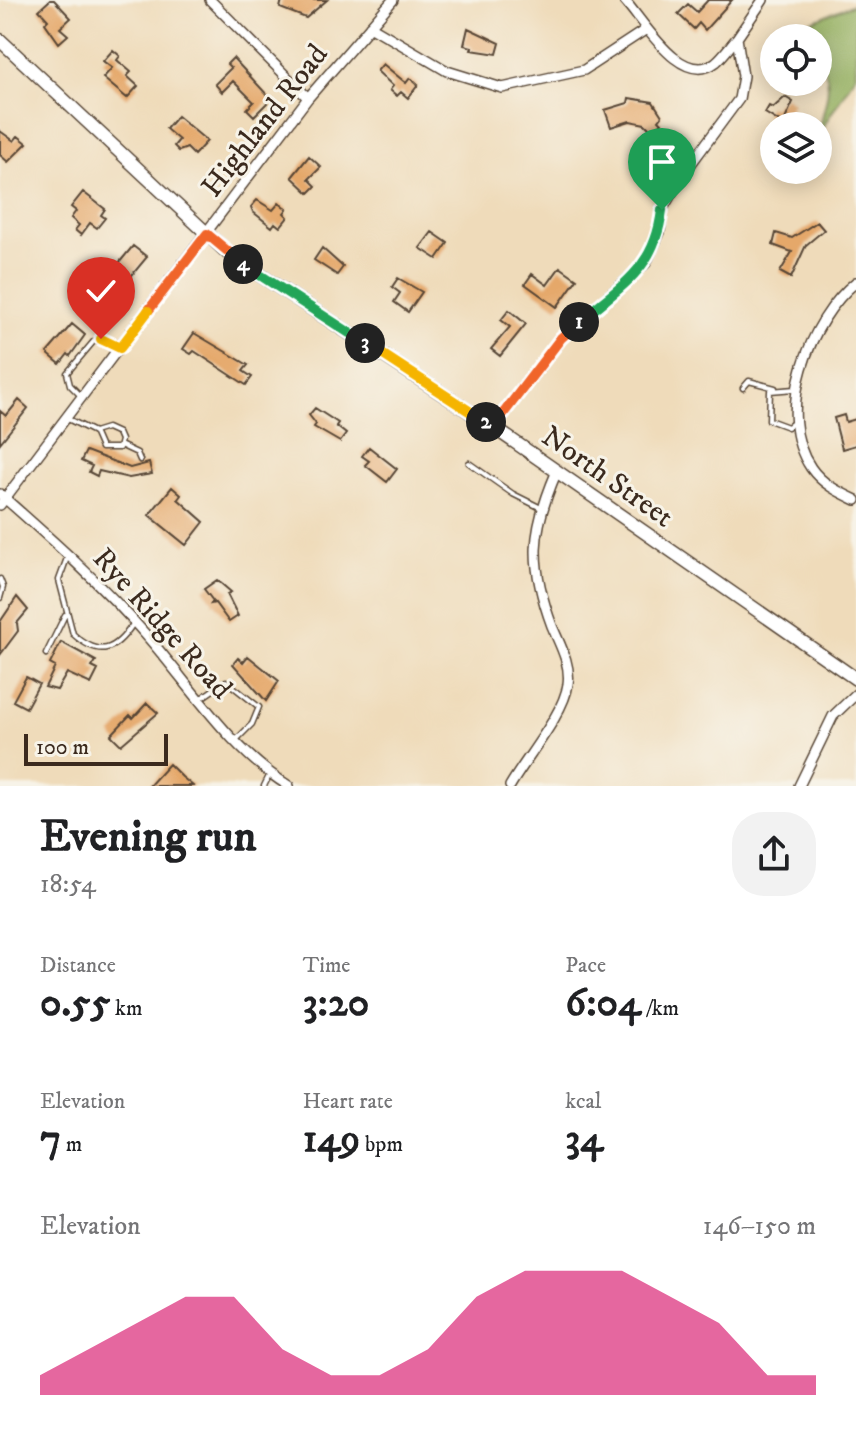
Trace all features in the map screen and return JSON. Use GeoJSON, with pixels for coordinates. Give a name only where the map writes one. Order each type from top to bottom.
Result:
{"type":"FeatureCollection","features":[{"type":"Feature","properties":{"kind":"main road","name":"North Street"},"geometry":{"type":"LineString","coordinates":[[0,40],[231,256],[493,427],[856,679]]}},
{"type":"Feature","properties":{"kind":"street"},"geometry":{"type":"LineString","coordinates":[[210,0],[308,98]]}},
{"type":"Feature","properties":{"kind":"street","name":"Highland Road"},"geometry":{"type":"LineString","coordinates":[[2,499],[308,98],[393,0]]}},
{"type":"Feature","properties":{"kind":"street"},"geometry":{"type":"LineString","coordinates":[[624,0],[645,30],[684,65],[698,68],[714,66],[763,0]]}},
{"type":"Feature","properties":{"kind":"street"},"geometry":{"type":"LineString","coordinates":[[370,26],[447,71],[502,88],[584,70],[645,30]]}},
{"type":"Feature","properties":{"kind":"street"},"geometry":{"type":"LineString","coordinates":[[493,427],[561,338],[646,263],[660,232],[662,210],[682,176],[739,99],[743,76],[737,38]]}},
{"type":"Feature","properties":{"kind":"street"},"geometry":{"type":"LineString","coordinates":[[856,282],[842,294],[819,328],[795,389],[801,446],[811,467],[831,488],[856,500]]}},
{"type":"Feature","properties":{"kind":"street"},"geometry":{"type":"LineString","coordinates":[[842,294],[856,298]]}},
{"type":"Feature","properties":{"kind":"street"},"geometry":{"type":"LineString","coordinates":[[510,786],[567,689],[569,670],[546,607],[536,563],[535,536],[541,508],[557,471]]}},
{"type":"Feature","properties":{"kind":"street","name":"Rye Ridge Road"},"geometry":{"type":"LineString","coordinates":[[2,499],[70,555],[134,622],[252,761],[289,786]]}},
{"type":"Feature","properties":{"kind":"street"},"geometry":{"type":"LineString","coordinates":[[799,786],[833,716],[856,694]]}},
{"type":"Feature","properties":{"kind":"lane"},"geometry":{"type":"LineString","coordinates":[[82,397],[70,385],[67,373],[97,339],[107,340],[120,348]]}},
{"type":"Feature","properties":{"kind":"lane"},"geometry":{"type":"LineString","coordinates":[[743,388],[749,381],[775,388],[795,389]]}},
{"type":"Feature","properties":{"kind":"lane"},"geometry":{"type":"LineString","coordinates":[[775,388],[770,391],[769,420],[788,427],[797,420]]}},
{"type":"Feature","properties":{"kind":"lane"},"geometry":{"type":"LineString","coordinates":[[66,418],[94,432],[113,430],[120,437],[120,445],[115,451],[101,448],[94,432]]}},
{"type":"Feature","properties":{"kind":"lane"},"geometry":{"type":"LineString","coordinates":[[120,445],[137,453],[140,460]]}},
{"type":"Feature","properties":{"kind":"lane"},"geometry":{"type":"LineString","coordinates":[[469,463],[513,494],[541,508]]}},
{"type":"Feature","properties":{"kind":"lane"},"geometry":{"type":"LineString","coordinates":[[70,555],[59,580],[73,634],[98,649],[121,641],[134,622]]}},
{"type":"Feature","properties":{"kind":"lane"},"geometry":{"type":"LineString","coordinates":[[0,579],[3,587],[0,598]]}},
{"type":"Feature","properties":{"kind":"lane"},"geometry":{"type":"LineString","coordinates":[[46,654],[66,613]]}},
{"type":"Feature","properties":{"kind":"lane"},"geometry":{"type":"LineString","coordinates":[[200,699],[226,681],[259,707],[252,724],[235,741]]}},
{"type":"Feature","properties":{"kind":"lane"},"geometry":{"type":"LineString","coordinates":[[264,786],[270,774]]}},
{"type":"Feature","properties":{"kind":"green space"},"geometry":{"type":"Polygon","coordinates":[[[856,3],[856,74],[832,113],[824,112],[826,96],[832,96],[832,24],[805,24],[856,3]]]}},
{"type":"Feature","properties":{"kind":"building"},"geometry":{"type":"Polygon","coordinates":[[[54,0],[71,18],[60,28],[68,35],[59,43],[45,23],[48,20],[39,10],[54,0]]]}},
{"type":"Feature","properties":{"kind":"building"},"geometry":{"type":"Polygon","coordinates":[[[282,0],[327,0],[306,18],[280,8],[282,0]]]}},
{"type":"Feature","properties":{"kind":"building"},"geometry":{"type":"Polygon","coordinates":[[[708,0],[732,0],[705,30],[699,23],[694,29],[678,14],[688,4],[697,12],[708,0]]]}},
{"type":"Feature","properties":{"kind":"building"},"geometry":{"type":"Polygon","coordinates":[[[468,28],[500,43],[497,54],[471,50],[472,47],[464,45],[468,28]]]}},
{"type":"Feature","properties":{"kind":"building"},"geometry":{"type":"Polygon","coordinates":[[[113,50],[120,56],[117,60],[131,72],[127,76],[138,86],[127,98],[103,78],[112,68],[103,61],[113,50]]]}},
{"type":"Feature","properties":{"kind":"building"},"geometry":{"type":"Polygon","coordinates":[[[233,58],[271,99],[254,116],[247,109],[254,102],[233,81],[222,92],[215,84],[231,68],[227,64],[233,58]]]}},
{"type":"Feature","properties":{"kind":"building"},"geometry":{"type":"Polygon","coordinates":[[[383,64],[406,83],[410,78],[418,85],[408,98],[401,92],[397,96],[390,90],[393,86],[377,71],[383,64]]]}},
{"type":"Feature","properties":{"kind":"building"},"geometry":{"type":"Polygon","coordinates":[[[785,97],[793,102],[788,112],[766,112],[769,106],[773,108],[785,97]]]}},
{"type":"Feature","properties":{"kind":"building"},"geometry":{"type":"Polygon","coordinates":[[[629,98],[653,102],[662,116],[659,120],[662,123],[653,132],[645,124],[630,121],[611,127],[605,110],[628,103],[629,98]]]}},
{"type":"Feature","properties":{"kind":"building"},"geometry":{"type":"Polygon","coordinates":[[[177,116],[207,141],[194,155],[187,148],[179,151],[174,146],[179,140],[166,129],[177,116]]]}},
{"type":"Feature","properties":{"kind":"building"},"geometry":{"type":"Polygon","coordinates":[[[0,131],[14,141],[18,136],[27,143],[8,162],[0,155],[0,131]]]}},
{"type":"Feature","properties":{"kind":"building"},"geometry":{"type":"Polygon","coordinates":[[[309,156],[321,167],[309,179],[316,186],[309,193],[292,177],[309,156]]]}},
{"type":"Feature","properties":{"kind":"building"},"geometry":{"type":"Polygon","coordinates":[[[83,192],[105,209],[101,215],[105,218],[97,228],[90,223],[81,235],[75,230],[79,225],[71,218],[76,211],[71,207],[83,192]]]}},
{"type":"Feature","properties":{"kind":"building"},"geometry":{"type":"Polygon","coordinates":[[[257,200],[273,210],[279,203],[287,209],[284,213],[288,217],[280,227],[275,223],[272,227],[253,212],[251,207],[257,200]]]}},
{"type":"Feature","properties":{"kind":"building"},"geometry":{"type":"Polygon","coordinates":[[[817,222],[824,230],[806,245],[791,278],[780,272],[792,252],[773,245],[776,233],[792,238],[817,222]]]}},
{"type":"Feature","properties":{"kind":"building"},"geometry":{"type":"Polygon","coordinates":[[[432,232],[448,243],[437,259],[420,248],[432,232]]]}},
{"type":"Feature","properties":{"kind":"building"},"geometry":{"type":"Polygon","coordinates":[[[133,246],[147,257],[127,281],[114,269],[133,246]]]}},
{"type":"Feature","properties":{"kind":"building"},"geometry":{"type":"Polygon","coordinates":[[[322,248],[343,267],[337,275],[314,260],[322,248]]]}},
{"type":"Feature","properties":{"kind":"building"},"geometry":{"type":"Polygon","coordinates":[[[560,267],[577,279],[557,307],[525,284],[532,274],[547,285],[560,267]]]}},
{"type":"Feature","properties":{"kind":"building"},"geometry":{"type":"Polygon","coordinates":[[[398,278],[422,292],[408,312],[394,302],[400,293],[392,287],[398,278]]]}},
{"type":"Feature","properties":{"kind":"building"},"geometry":{"type":"Polygon","coordinates":[[[509,310],[526,324],[500,356],[491,349],[510,327],[501,320],[509,310]]]}},
{"type":"Feature","properties":{"kind":"building"},"geometry":{"type":"Polygon","coordinates":[[[72,324],[85,335],[60,364],[47,353],[72,324]]]}},
{"type":"Feature","properties":{"kind":"building"},"geometry":{"type":"Polygon","coordinates":[[[194,333],[248,365],[243,371],[252,377],[246,385],[194,351],[191,354],[183,349],[194,333]]]}},
{"type":"Feature","properties":{"kind":"building"},"geometry":{"type":"Polygon","coordinates":[[[19,400],[28,408],[0,443],[0,411],[6,416],[19,400]]]}},
{"type":"Feature","properties":{"kind":"building"},"geometry":{"type":"Polygon","coordinates":[[[315,408],[338,423],[336,426],[346,434],[340,442],[314,427],[316,424],[309,415],[315,408]]]}},
{"type":"Feature","properties":{"kind":"building"},"geometry":{"type":"Polygon","coordinates":[[[844,415],[846,422],[856,419],[856,445],[842,449],[834,418],[844,415]]]}},
{"type":"Feature","properties":{"kind":"building"},"geometry":{"type":"Polygon","coordinates":[[[369,447],[397,469],[387,482],[365,465],[369,461],[362,456],[369,447]]]}},
{"type":"Feature","properties":{"kind":"building"},"geometry":{"type":"Polygon","coordinates":[[[86,451],[130,468],[149,463],[152,474],[129,478],[99,471],[97,476],[89,472],[92,466],[81,461],[86,451]]]}},
{"type":"Feature","properties":{"kind":"building"},"geometry":{"type":"Polygon","coordinates":[[[172,487],[181,495],[178,499],[204,522],[186,545],[149,515],[172,487]]]}},
{"type":"Feature","properties":{"kind":"building"},"geometry":{"type":"Polygon","coordinates":[[[217,580],[231,592],[227,594],[238,616],[229,622],[215,603],[211,604],[213,601],[204,589],[217,580]]]}},
{"type":"Feature","properties":{"kind":"building"},"geometry":{"type":"Polygon","coordinates":[[[17,597],[28,610],[17,623],[18,631],[0,655],[0,622],[17,597]]]}},
{"type":"Feature","properties":{"kind":"building"},"geometry":{"type":"Polygon","coordinates":[[[61,642],[96,661],[92,667],[98,670],[91,684],[67,673],[57,690],[45,687],[55,667],[50,664],[61,642]]]}},
{"type":"Feature","properties":{"kind":"building"},"geometry":{"type":"Polygon","coordinates":[[[248,656],[279,681],[266,701],[233,664],[238,658],[243,662],[248,656]]]}},
{"type":"Feature","properties":{"kind":"building"},"geometry":{"type":"Polygon","coordinates":[[[26,677],[39,684],[26,708],[13,701],[26,677]]]}},
{"type":"Feature","properties":{"kind":"building"},"geometry":{"type":"Polygon","coordinates":[[[147,703],[158,713],[121,745],[111,735],[147,703]]]}},
{"type":"Feature","properties":{"kind":"building"},"geometry":{"type":"Polygon","coordinates":[[[169,764],[182,777],[193,786],[149,786],[169,764]]]}},
{"type":"Feature","properties":{"kind":"route"},"geometry":{"type":"LineString","coordinates":[[101,339],[120,348],[207,234],[231,256],[493,427],[561,338],[646,263],[660,232],[662,210]]}}]}
